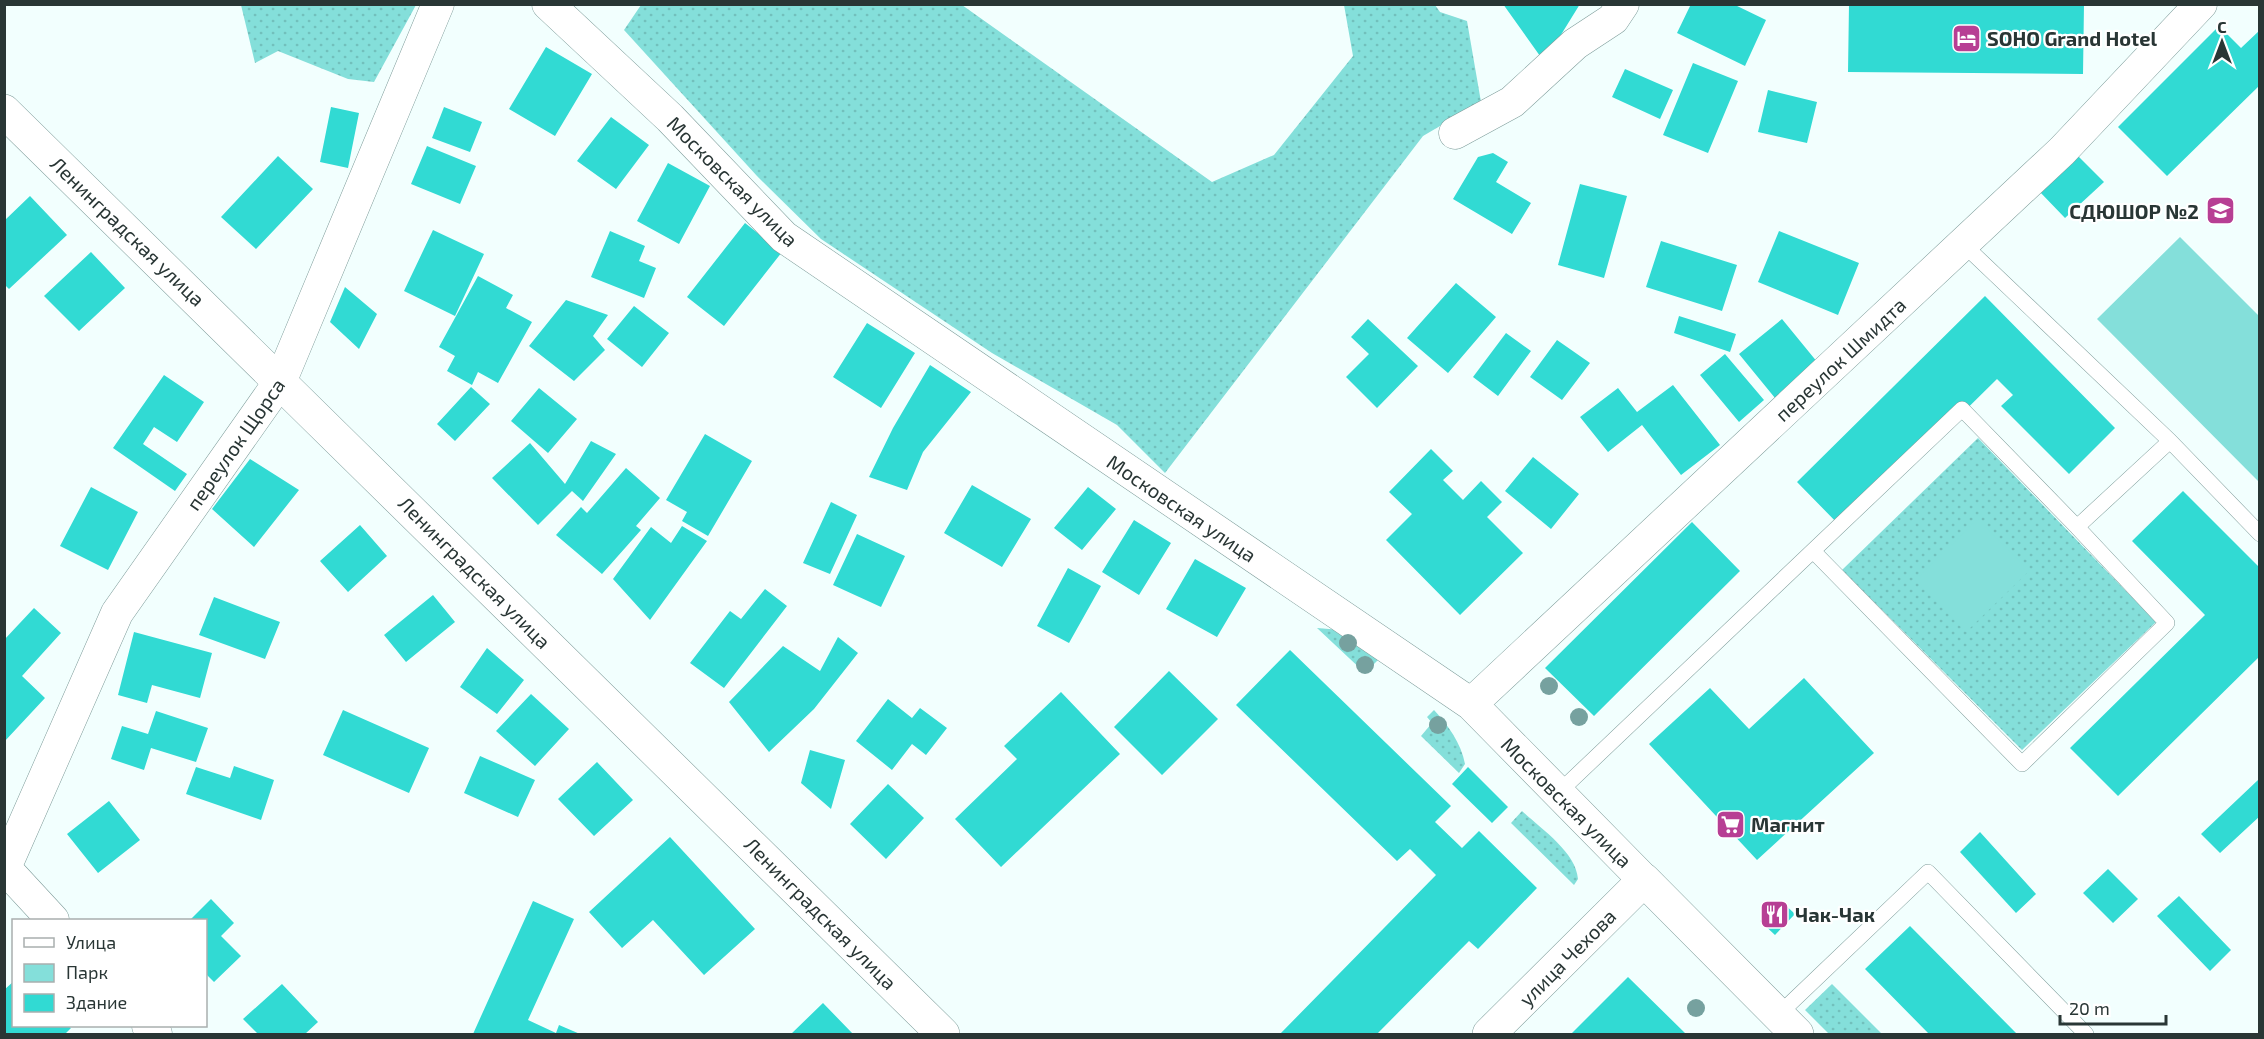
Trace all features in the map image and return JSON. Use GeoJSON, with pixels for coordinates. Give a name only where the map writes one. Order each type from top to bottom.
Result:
{"type":"FeatureCollection","features":[{"type":"Feature","properties":{"kind":"street","name":"переулок Щорса"},"geometry":{"type":"LineString","coordinates":[[5,868],[117,613],[281,380],[438,4]]}},
{"type":"Feature","properties":{"kind":"street","name":"Московская улица"},"geometry":{"type":"LineString","coordinates":[[548,4],[670,118],[784,237],[1471,704],[1788,1025]]}},
{"type":"Feature","properties":{"kind":"street"},"geometry":{"type":"LineString","coordinates":[[1455,133],[1512,102],[1575,44],[1613,19],[1623,4]]}},
{"type":"Feature","properties":{"kind":"street","name":"переулок Шмидта"},"geometry":{"type":"LineString","coordinates":[[1471,704],[2062,151],[2201,4]]}},
{"type":"Feature","properties":{"kind":"street","name":"Ленинградская улица"},"geometry":{"type":"LineString","coordinates":[[4,111],[281,380],[943,1035]]}},
{"type":"Feature","properties":{"kind":"street"},"geometry":{"type":"LineString","coordinates":[[5,868],[51,919]]}},
{"type":"Feature","properties":{"kind":"street","name":"улица Чехова"},"geometry":{"type":"LineString","coordinates":[[1489,1035],[1644,880]]}},
{"type":"Feature","properties":{"kind":"lane"},"geometry":{"type":"LineString","coordinates":[[1963,244],[2170,441],[2259,534]]}},
{"type":"Feature","properties":{"kind":"lane"},"geometry":{"type":"LineString","coordinates":[[1558,793],[1962,409],[2167,623],[2022,764],[1814,551]]}},
{"type":"Feature","properties":{"kind":"lane"},"geometry":{"type":"LineString","coordinates":[[2077,527],[2170,441]]}},
{"type":"Feature","properties":{"kind":"lane"},"geometry":{"type":"LineString","coordinates":[[1788,1025],[1928,872],[2086,1035]]}},
{"type":"Feature","properties":{"kind":"green space"},"geometry":{"type":"Polygon","coordinates":[[[241,4],[416,5],[374,82],[348,79],[278,51],[255,63],[241,4]]]}},
{"type":"Feature","properties":{"kind":"green space"},"geometry":{"type":"Polygon","coordinates":[[[641,5],[962,5],[1212,182],[1274,155],[1353,56],[1344,5],[1435,5],[1440,12],[1467,21],[1481,102],[1423,136],[1165,473],[1117,425],[992,353],[821,239],[757,176],[624,30],[641,5]]]}},
{"type":"Feature","properties":{"kind":"green space"},"geometry":{"type":"Polygon","coordinates":[[[2180,237],[2259,316],[2259,482],[2097,319],[2180,237]]]}},
{"type":"Feature","properties":{"kind":"green space"},"geometry":{"type":"Polygon","coordinates":[[[1978,438],[2156,622],[2022,750],[1842,570],[1978,438]]]}},
{"type":"Feature","properties":{"kind":"green space"},"geometry":{"type":"Polygon","coordinates":[[[1978,519],[2029,571],[1966,632],[1915,580],[1978,519]]]}},
{"type":"Feature","properties":{"kind":"green space"},"geometry":{"type":"Polygon","coordinates":[[[1317,628],[1341,630],[1382,656],[1365,673],[1317,628]]]}},
{"type":"Feature","properties":{"kind":"green space"},"geometry":{"type":"Polygon","coordinates":[[[1434,710],[1449,728],[1460,749],[1465,764],[1459,773],[1421,736],[1432,723],[1427,717],[1434,710]]]}},
{"type":"Feature","properties":{"kind":"green space"},"geometry":{"type":"Polygon","coordinates":[[[1522,811],[1564,850],[1576,869],[1578,879],[1574,885],[1511,823],[1522,811]]]}},
{"type":"Feature","properties":{"kind":"green space"},"geometry":{"type":"Polygon","coordinates":[[[1832,984],[1882,1034],[1829,1034],[1805,1010],[1832,984]]]}},
{"type":"Feature","properties":{"kind":"building"},"geometry":{"type":"Polygon","coordinates":[[[1503,4],[1580,4],[1559,38],[1540,56],[1503,4]]]}},
{"type":"Feature","properties":{"kind":"building"},"geometry":{"type":"Polygon","coordinates":[[[1691,4],[1733,4],[1766,20],[1745,66],[1677,33],[1691,4]]]}},
{"type":"Feature","properties":{"kind":"building","name":"SOHO Grand Hotel"},"geometry":{"type":"Polygon","coordinates":[[[1849,4],[2084,4],[2083,74],[1848,72],[1849,4]]]}},
{"type":"Feature","properties":{"kind":"building"},"geometry":{"type":"Polygon","coordinates":[[[2219,26],[2241,48],[2260,30],[2260,85],[2167,176],[2118,127],[2219,26]]]}},
{"type":"Feature","properties":{"kind":"building"},"geometry":{"type":"Polygon","coordinates":[[[546,47],[592,74],[555,136],[509,109],[546,47]]]}},
{"type":"Feature","properties":{"kind":"building"},"geometry":{"type":"Polygon","coordinates":[[[1693,63],[1738,81],[1708,153],[1663,135],[1693,63]]]}},
{"type":"Feature","properties":{"kind":"building"},"geometry":{"type":"Polygon","coordinates":[[[1625,69],[1673,90],[1660,119],[1612,97],[1625,69]]]}},
{"type":"Feature","properties":{"kind":"building"},"geometry":{"type":"Polygon","coordinates":[[[1768,90],[1817,102],[1807,143],[1758,132],[1768,90]]]}},
{"type":"Feature","properties":{"kind":"building"},"geometry":{"type":"Polygon","coordinates":[[[331,107],[359,113],[348,168],[320,162],[331,107]]]}},
{"type":"Feature","properties":{"kind":"building"},"geometry":{"type":"Polygon","coordinates":[[[444,107],[482,122],[470,152],[432,138],[444,107]]]}},
{"type":"Feature","properties":{"kind":"building"},"geometry":{"type":"Polygon","coordinates":[[[611,117],[649,145],[616,189],[577,161],[611,117]]]}},
{"type":"Feature","properties":{"kind":"building"},"geometry":{"type":"Polygon","coordinates":[[[427,146],[476,166],[460,204],[411,184],[427,146]]]}},
{"type":"Feature","properties":{"kind":"building"},"geometry":{"type":"Polygon","coordinates":[[[1493,153],[1508,162],[1496,182],[1531,203],[1512,234],[1453,199],[1478,157],[1493,153]]]}},
{"type":"Feature","properties":{"kind":"building"},"geometry":{"type":"Polygon","coordinates":[[[2077,155],[2104,182],[2065,218],[2039,191],[2077,155]]]}},
{"type":"Feature","properties":{"kind":"building"},"geometry":{"type":"Polygon","coordinates":[[[278,156],[313,189],[256,249],[221,217],[278,156]]]}},
{"type":"Feature","properties":{"kind":"building"},"geometry":{"type":"Polygon","coordinates":[[[668,163],[710,186],[679,244],[637,221],[668,163]]]}},
{"type":"Feature","properties":{"kind":"building"},"geometry":{"type":"Polygon","coordinates":[[[1580,184],[1627,196],[1604,278],[1558,265],[1580,184]]]}},
{"type":"Feature","properties":{"kind":"building"},"geometry":{"type":"Polygon","coordinates":[[[30,196],[67,235],[9,289],[4,284],[4,221],[30,196]]]}},
{"type":"Feature","properties":{"kind":"building"},"geometry":{"type":"Polygon","coordinates":[[[745,223],[782,252],[724,326],[687,297],[745,223]]]}},
{"type":"Feature","properties":{"kind":"building"},"geometry":{"type":"Polygon","coordinates":[[[433,230],[484,254],[455,316],[404,291],[433,230]]]}},
{"type":"Feature","properties":{"kind":"building"},"geometry":{"type":"Polygon","coordinates":[[[610,231],[645,246],[639,261],[656,268],[644,298],[591,277],[610,231]]]}},
{"type":"Feature","properties":{"kind":"building"},"geometry":{"type":"Polygon","coordinates":[[[1779,231],[1859,263],[1838,315],[1758,282],[1779,231]]]}},
{"type":"Feature","properties":{"kind":"building"},"geometry":{"type":"Polygon","coordinates":[[[1661,241],[1737,265],[1722,311],[1646,287],[1661,241]]]}},
{"type":"Feature","properties":{"kind":"building"},"geometry":{"type":"Polygon","coordinates":[[[91,252],[125,288],[79,331],[44,296],[91,252]]]}},
{"type":"Feature","properties":{"kind":"building"},"geometry":{"type":"Polygon","coordinates":[[[478,276],[513,295],[506,308],[532,322],[498,383],[478,372],[472,385],[447,371],[455,356],[439,347],[478,276]]]}},
{"type":"Feature","properties":{"kind":"building"},"geometry":{"type":"Polygon","coordinates":[[[1456,283],[1496,317],[1448,373],[1407,338],[1456,283]]]}},
{"type":"Feature","properties":{"kind":"building"},"geometry":{"type":"Polygon","coordinates":[[[345,287],[377,314],[359,349],[330,322],[345,287]]]}},
{"type":"Feature","properties":{"kind":"building"},"geometry":{"type":"Polygon","coordinates":[[[1985,296],[2115,428],[2069,474],[2001,406],[2013,395],[1997,379],[1844,530],[1797,482],[1985,296]]]}},
{"type":"Feature","properties":{"kind":"building"},"geometry":{"type":"Polygon","coordinates":[[[566,300],[608,315],[593,336],[605,350],[574,381],[529,346],[566,300]]]}},
{"type":"Feature","properties":{"kind":"building"},"geometry":{"type":"Polygon","coordinates":[[[634,306],[669,333],[642,367],[607,339],[634,306]]]}},
{"type":"Feature","properties":{"kind":"building"},"geometry":{"type":"Polygon","coordinates":[[[1679,316],[1736,334],[1730,352],[1674,333],[1679,316]]]}},
{"type":"Feature","properties":{"kind":"building"},"geometry":{"type":"Polygon","coordinates":[[[1368,319],[1418,366],[1377,408],[1346,377],[1369,354],[1351,337],[1368,319]]]}},
{"type":"Feature","properties":{"kind":"building"},"geometry":{"type":"Polygon","coordinates":[[[1782,319],[1818,363],[1775,398],[1739,354],[1782,319]]]}},
{"type":"Feature","properties":{"kind":"building"},"geometry":{"type":"Polygon","coordinates":[[[867,323],[915,353],[881,408],[833,377],[867,323]]]}},
{"type":"Feature","properties":{"kind":"building"},"geometry":{"type":"Polygon","coordinates":[[[1506,333],[1531,351],[1498,396],[1473,377],[1506,333]]]}},
{"type":"Feature","properties":{"kind":"building"},"geometry":{"type":"Polygon","coordinates":[[[1557,340],[1590,363],[1562,400],[1530,377],[1557,340]]]}},
{"type":"Feature","properties":{"kind":"building"},"geometry":{"type":"Polygon","coordinates":[[[1725,354],[1764,400],[1739,422],[1700,375],[1725,354]]]}},
{"type":"Feature","properties":{"kind":"building"},"geometry":{"type":"Polygon","coordinates":[[[930,365],[971,392],[923,452],[907,490],[869,477],[893,428],[930,365]]]}},
{"type":"Feature","properties":{"kind":"building"},"geometry":{"type":"Polygon","coordinates":[[[164,375],[204,402],[177,442],[154,427],[143,444],[187,474],[175,491],[113,448],[164,375]]]}},
{"type":"Feature","properties":{"kind":"building"},"geometry":{"type":"Polygon","coordinates":[[[1673,385],[1720,445],[1681,475],[1642,425],[1608,452],[1580,417],[1618,388],[1637,412],[1673,385]]]}},
{"type":"Feature","properties":{"kind":"building"},"geometry":{"type":"Polygon","coordinates":[[[471,387],[490,404],[455,441],[437,424],[471,387]]]}},
{"type":"Feature","properties":{"kind":"building"},"geometry":{"type":"Polygon","coordinates":[[[539,388],[577,419],[548,453],[511,421],[539,388]]]}},
{"type":"Feature","properties":{"kind":"building"},"geometry":{"type":"Polygon","coordinates":[[[705,434],[752,461],[708,536],[682,521],[687,512],[666,500],[705,434]]]}},
{"type":"Feature","properties":{"kind":"building"},"geometry":{"type":"Polygon","coordinates":[[[591,441],[616,454],[583,501],[572,491],[538,525],[492,478],[530,443],[565,484],[591,441]]]}},
{"type":"Feature","properties":{"kind":"building"},"geometry":{"type":"Polygon","coordinates":[[[1431,449],[1453,471],[1443,480],[1463,500],[1481,481],[1502,502],[1487,517],[1523,553],[1460,615],[1386,540],[1412,514],[1389,492],[1431,449]]]}},
{"type":"Feature","properties":{"kind":"building"},"geometry":{"type":"Polygon","coordinates":[[[1533,457],[1579,494],[1551,529],[1505,491],[1533,457]]]}},
{"type":"Feature","properties":{"kind":"building"},"geometry":{"type":"Polygon","coordinates":[[[250,459],[299,490],[254,547],[212,509],[250,459]]]}},
{"type":"Feature","properties":{"kind":"building"},"geometry":{"type":"Polygon","coordinates":[[[626,468],[660,498],[636,526],[641,530],[602,574],[556,535],[581,507],[587,513],[626,468]]]}},
{"type":"Feature","properties":{"kind":"building"},"geometry":{"type":"Polygon","coordinates":[[[972,485],[1031,519],[1002,567],[944,533],[972,485]]]}},
{"type":"Feature","properties":{"kind":"building"},"geometry":{"type":"Polygon","coordinates":[[[91,487],[138,512],[108,570],[60,546],[91,487]]]}},
{"type":"Feature","properties":{"kind":"building"},"geometry":{"type":"Polygon","coordinates":[[[1088,487],[1116,509],[1082,550],[1054,528],[1088,487]]]}},
{"type":"Feature","properties":{"kind":"building"},"geometry":{"type":"Polygon","coordinates":[[[2183,491],[2260,568],[2260,656],[2118,796],[2070,748],[2205,615],[2132,541],[2183,491]]]}},
{"type":"Feature","properties":{"kind":"building"},"geometry":{"type":"Polygon","coordinates":[[[831,502],[857,515],[830,574],[803,563],[831,502]]]}},
{"type":"Feature","properties":{"kind":"building"},"geometry":{"type":"Polygon","coordinates":[[[1134,520],[1171,543],[1139,595],[1102,572],[1134,520]]]}},
{"type":"Feature","properties":{"kind":"building"},"geometry":{"type":"Polygon","coordinates":[[[1692,522],[1740,571],[1594,716],[1545,668],[1692,522]]]}},
{"type":"Feature","properties":{"kind":"building"},"geometry":{"type":"Polygon","coordinates":[[[360,525],[387,556],[348,592],[320,561],[360,525]]]}},
{"type":"Feature","properties":{"kind":"building"},"geometry":{"type":"Polygon","coordinates":[[[682,526],[707,541],[650,620],[613,579],[651,527],[671,543],[682,526]]]}},
{"type":"Feature","properties":{"kind":"building"},"geometry":{"type":"Polygon","coordinates":[[[857,534],[905,556],[881,607],[833,585],[857,534]]]}},
{"type":"Feature","properties":{"kind":"building"},"geometry":{"type":"Polygon","coordinates":[[[1195,559],[1246,588],[1217,637],[1166,609],[1195,559]]]}},
{"type":"Feature","properties":{"kind":"building"},"geometry":{"type":"Polygon","coordinates":[[[1068,568],[1101,586],[1069,643],[1037,626],[1068,568]]]}},
{"type":"Feature","properties":{"kind":"building"},"geometry":{"type":"Polygon","coordinates":[[[765,589],[787,606],[724,688],[690,663],[730,611],[741,619],[765,589]]]}},
{"type":"Feature","properties":{"kind":"building"},"geometry":{"type":"Polygon","coordinates":[[[433,595],[455,622],[406,662],[384,635],[433,595]]]}},
{"type":"Feature","properties":{"kind":"building"},"geometry":{"type":"Polygon","coordinates":[[[214,597],[280,622],[265,659],[199,635],[214,597]]]}},
{"type":"Feature","properties":{"kind":"building"},"geometry":{"type":"Polygon","coordinates":[[[34,608],[61,633],[22,676],[45,698],[4,742],[4,640],[34,608]]]}},
{"type":"Feature","properties":{"kind":"building"},"geometry":{"type":"Polygon","coordinates":[[[134,632],[212,653],[200,698],[152,685],[147,703],[118,695],[134,632]]]}},
{"type":"Feature","properties":{"kind":"building"},"geometry":{"type":"Polygon","coordinates":[[[838,637],[858,653],[814,709],[769,752],[729,702],[783,646],[820,671],[838,637]]]}},
{"type":"Feature","properties":{"kind":"building"},"geometry":{"type":"Polygon","coordinates":[[[487,648],[524,680],[497,714],[460,687],[487,648]]]}},
{"type":"Feature","properties":{"kind":"building"},"geometry":{"type":"Polygon","coordinates":[[[1290,650],[1451,806],[1435,822],[1462,848],[1479,831],[1537,888],[1478,949],[1469,941],[1377,1034],[1280,1034],[1436,875],[1410,849],[1397,861],[1236,705],[1290,650]]]}},
{"type":"Feature","properties":{"kind":"building"},"geometry":{"type":"Polygon","coordinates":[[[1169,671],[1218,719],[1162,775],[1114,727],[1169,671]]]}},
{"type":"Feature","properties":{"kind":"building"},"geometry":{"type":"Polygon","coordinates":[[[1804,678],[1874,753],[1757,860],[1649,744],[1710,688],[1749,729],[1804,678]]]}},
{"type":"Feature","properties":{"kind":"building"},"geometry":{"type":"Polygon","coordinates":[[[1061,692],[1120,754],[1001,867],[955,819],[1017,759],[1004,746],[1061,692]]]}},
{"type":"Feature","properties":{"kind":"building"},"geometry":{"type":"Polygon","coordinates":[[[531,694],[569,729],[535,766],[496,731],[531,694]]]}},
{"type":"Feature","properties":{"kind":"building"},"geometry":{"type":"Polygon","coordinates":[[[888,699],[912,718],[920,708],[947,728],[926,755],[912,744],[892,770],[856,741],[888,699]]]}},
{"type":"Feature","properties":{"kind":"building"},"geometry":{"type":"Polygon","coordinates":[[[343,710],[429,748],[409,793],[323,755],[343,710]]]}},
{"type":"Feature","properties":{"kind":"building"},"geometry":{"type":"Polygon","coordinates":[[[156,711],[208,728],[196,762],[151,748],[144,770],[111,759],[122,726],[148,734],[156,711]]]}},
{"type":"Feature","properties":{"kind":"building"},"geometry":{"type":"Polygon","coordinates":[[[810,750],[845,760],[831,809],[801,783],[810,750]]]}},
{"type":"Feature","properties":{"kind":"building"},"geometry":{"type":"Polygon","coordinates":[[[480,756],[535,780],[518,817],[464,793],[480,756]]]}},
{"type":"Feature","properties":{"kind":"building"},"geometry":{"type":"Polygon","coordinates":[[[597,762],[633,800],[594,836],[558,799],[597,762]]]}},
{"type":"Feature","properties":{"kind":"building"},"geometry":{"type":"Polygon","coordinates":[[[234,766],[274,780],[261,820],[186,794],[196,767],[230,778],[234,766]]]}},
{"type":"Feature","properties":{"kind":"building"},"geometry":{"type":"Polygon","coordinates":[[[1468,767],[1508,807],[1492,823],[1452,784],[1468,767]]]}},
{"type":"Feature","properties":{"kind":"building"},"geometry":{"type":"Polygon","coordinates":[[[2258,780],[2260,816],[2220,853],[2201,834],[2258,780]]]}},
{"type":"Feature","properties":{"kind":"building"},"geometry":{"type":"Polygon","coordinates":[[[888,784],[924,818],[886,859],[850,824],[888,784]]]}},
{"type":"Feature","properties":{"kind":"building"},"geometry":{"type":"Polygon","coordinates":[[[109,801],[140,840],[98,873],[67,834],[109,801]]]}},
{"type":"Feature","properties":{"kind":"building"},"geometry":{"type":"Polygon","coordinates":[[[1980,832],[2036,894],[2016,913],[1960,852],[1980,832]]]}},
{"type":"Feature","properties":{"kind":"building"},"geometry":{"type":"Polygon","coordinates":[[[670,837],[755,929],[704,975],[653,920],[622,948],[589,912],[670,837]]]}},
{"type":"Feature","properties":{"kind":"building"},"geometry":{"type":"Polygon","coordinates":[[[2108,869],[2138,899],[2113,923],[2083,893],[2108,869]]]}},
{"type":"Feature","properties":{"kind":"building"},"geometry":{"type":"Polygon","coordinates":[[[2179,896],[2231,950],[2210,971],[2157,916],[2179,896]]]}},
{"type":"Feature","properties":{"kind":"building"},"geometry":{"type":"Polygon","coordinates":[[[211,899],[234,923],[221,936],[241,956],[214,982],[207,975],[207,919],[191,919],[211,899]]]}},
{"type":"Feature","properties":{"kind":"building"},"geometry":{"type":"Polygon","coordinates":[[[533,901],[574,919],[528,1020],[556,1033],[559,1025],[580,1034],[473,1034],[533,901]]]}},
{"type":"Feature","properties":{"kind":"building"},"geometry":{"type":"Polygon","coordinates":[[[1781,901],[1795,914],[1775,935],[1760,921],[1781,901]]]}},
{"type":"Feature","properties":{"kind":"building"},"geometry":{"type":"Polygon","coordinates":[[[1910,926],[2017,1034],[1929,1034],[1865,969],[1910,926]]]}},
{"type":"Feature","properties":{"kind":"building"},"geometry":{"type":"Polygon","coordinates":[[[1628,977],[1686,1034],[1571,1034],[1628,977]]]}},
{"type":"Feature","properties":{"kind":"building"},"geometry":{"type":"Polygon","coordinates":[[[12,983],[12,1027],[71,1028],[65,1034],[4,1034],[4,990],[12,983]]]}},
{"type":"Feature","properties":{"kind":"building"},"geometry":{"type":"Polygon","coordinates":[[[282,984],[318,1022],[305,1034],[258,1034],[243,1019],[282,984]]]}},
{"type":"Feature","properties":{"kind":"building"},"geometry":{"type":"Polygon","coordinates":[[[823,1003],[853,1034],[791,1034],[823,1003]]]}},
{"type":"Feature","properties":{"kind":"place","name":"SOHO Grand Hotel"},"geometry":{"type":"Point","coordinates":[1966,38]}},
{"type":"Feature","properties":{"kind":"place","name":"СДЮШОР №2"},"geometry":{"type":"Point","coordinates":[2220,211]}},
{"type":"Feature","properties":{"kind":"place","name":"Магнит"},"geometry":{"type":"Point","coordinates":[1730,824]}},
{"type":"Feature","properties":{"kind":"place","name":"Чак-Чак"},"geometry":{"type":"Point","coordinates":[1774,914]}}]}
